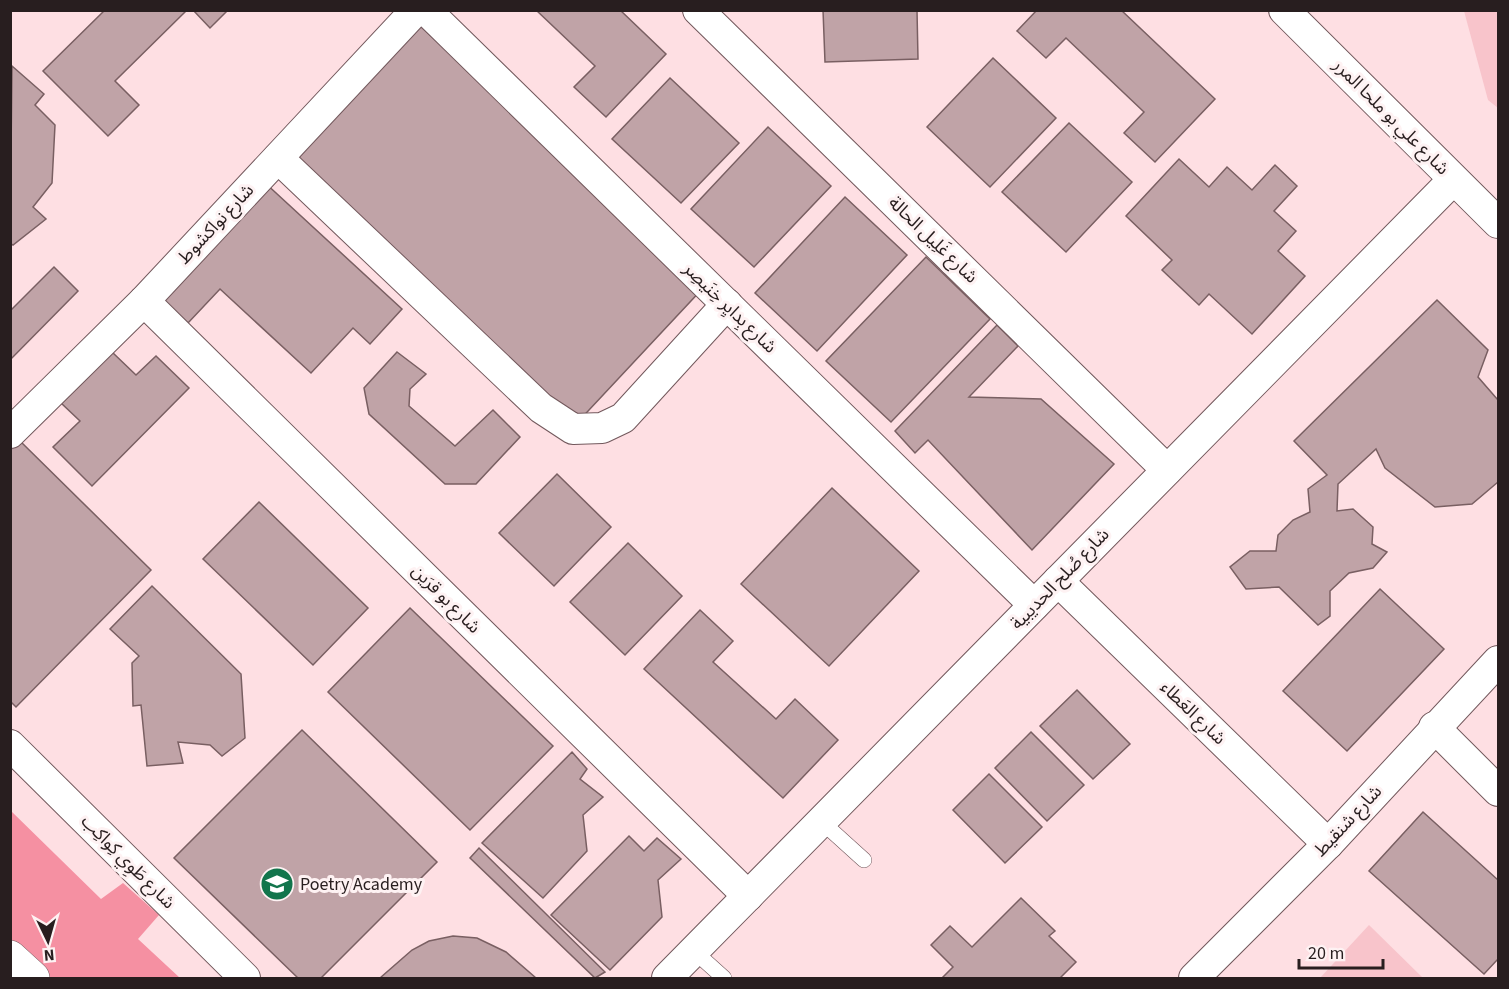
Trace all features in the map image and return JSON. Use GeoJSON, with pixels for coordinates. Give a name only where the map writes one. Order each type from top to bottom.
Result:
{"type":"FeatureCollection","features":[{"type":"Feature","properties":{"kind":"main road"},"geometry":{"type":"LineString","coordinates":[[10,957],[33,978]]}},
{"type":"Feature","properties":{"kind":"street","name":"شارع نواكشوط"},"geometry":{"type":"LineString","coordinates":[[10,433],[144,301],[416,10]]}},
{"type":"Feature","properties":{"kind":"street","name":"شارع بِدايِر خِنَيصِر"},"geometry":{"type":"LineString","coordinates":[[426,10],[1034,605]]}},
{"type":"Feature","properties":{"kind":"street","name":"شارع غَلِيل الحالة"},"geometry":{"type":"LineString","coordinates":[[698,10],[1167,470]]}},
{"type":"Feature","properties":{"kind":"street","name":"شارع علي بو ملحا المرر"},"geometry":{"type":"LineString","coordinates":[[1284,10],[1498,223]]}},
{"type":"Feature","properties":{"kind":"street"},"geometry":{"type":"LineString","coordinates":[[278,158],[541,408],[573,429],[602,428],[623,418],[726,304]]}},
{"type":"Feature","properties":{"kind":"street","name":"شارع صُلح الحديبية"},"geometry":{"type":"LineString","coordinates":[[667,978],[1453,180]]}},
{"type":"Feature","properties":{"kind":"street","name":"شارع بو قرَين"},"geometry":{"type":"LineString","coordinates":[[144,301],[748,896]]}},
{"type":"Feature","properties":{"kind":"street","name":"شارع العَطاء"},"geometry":{"type":"LineString","coordinates":[[1058,581],[1328,844]]}},
{"type":"Feature","properties":{"kind":"street","name":"شارع شنقيط"},"geometry":{"type":"LineString","coordinates":[[1194,978],[1328,844],[1434,727],[1498,661]]}},
{"type":"Feature","properties":{"kind":"street"},"geometry":{"type":"LineString","coordinates":[[1434,727],[1498,791]]}},
{"type":"Feature","properties":{"kind":"street","name":"شارع طَوِي كِواكِب"},"geometry":{"type":"LineString","coordinates":[[10,745],[245,978]]}},
{"type":"Feature","properties":{"kind":"lane"},"geometry":{"type":"LineString","coordinates":[[822,822],[864,860]]}},
{"type":"Feature","properties":{"kind":"lane"},"geometry":{"type":"LineString","coordinates":[[694,951],[724,978]]}},
{"type":"Feature","properties":{"kind":"shaded area"},"geometry":{"type":"Polygon","coordinates":[[[1464,11],[1498,11],[1498,108],[1488,100],[1464,11]]]}},
{"type":"Feature","properties":{"kind":"shaded area"},"geometry":{"type":"Polygon","coordinates":[[[10,810],[101,899],[123,883],[159,915],[138,939],[180,978],[51,978],[11,940],[10,810]]]}},
{"type":"Feature","properties":{"kind":"shaded area"},"geometry":{"type":"Polygon","coordinates":[[[1369,925],[1423,978],[1320,978],[1369,925]]]}},
{"type":"Feature","properties":{"kind":"building"},"geometry":{"type":"Polygon","coordinates":[[[105,10],[187,10],[115,81],[139,105],[108,136],[43,71],[105,10]]]}},
{"type":"Feature","properties":{"kind":"building"},"geometry":{"type":"Polygon","coordinates":[[[193,10],[228,10],[210,28],[193,10]]]}},
{"type":"Feature","properties":{"kind":"building"},"geometry":{"type":"Polygon","coordinates":[[[536,10],[620,10],[666,54],[606,117],[574,87],[595,66],[536,10]]]}},
{"type":"Feature","properties":{"kind":"building"},"geometry":{"type":"Polygon","coordinates":[[[823,10],[917,10],[918,59],[825,62],[823,10]]]}},
{"type":"Feature","properties":{"kind":"building"},"geometry":{"type":"Polygon","coordinates":[[[1037,10],[1121,10],[1215,99],[1155,162],[1124,133],[1144,112],[1066,38],[1046,58],[1017,31],[1037,10]]]}},
{"type":"Feature","properties":{"kind":"building"},"geometry":{"type":"Polygon","coordinates":[[[418,24],[704,287],[575,425],[289,162],[418,24]]]}},
{"type":"Feature","properties":{"kind":"building"},"geometry":{"type":"Polygon","coordinates":[[[993,58],[1056,118],[990,187],[927,127],[993,58]]]}},
{"type":"Feature","properties":{"kind":"building"},"geometry":{"type":"Polygon","coordinates":[[[12,66],[44,94],[35,105],[55,125],[52,183],[33,207],[46,219],[13,245],[10,243],[12,66]]]}},
{"type":"Feature","properties":{"kind":"building"},"geometry":{"type":"Polygon","coordinates":[[[670,78],[739,143],[681,203],[612,139],[670,78]]]}},
{"type":"Feature","properties":{"kind":"building"},"geometry":{"type":"Polygon","coordinates":[[[1069,123],[1132,182],[1066,252],[1002,192],[1069,123]]]}},
{"type":"Feature","properties":{"kind":"building"},"geometry":{"type":"Polygon","coordinates":[[[768,127],[831,186],[754,267],[691,209],[768,127]]]}},
{"type":"Feature","properties":{"kind":"building"},"geometry":{"type":"Polygon","coordinates":[[[1179,159],[1209,187],[1227,167],[1252,190],[1275,165],[1297,186],[1274,211],[1296,231],[1278,251],[1305,276],[1252,334],[1209,294],[1199,305],[1162,270],[1172,260],[1126,216],[1179,159]]]}},
{"type":"Feature","properties":{"kind":"building"},"geometry":{"type":"Polygon","coordinates":[[[263,181],[402,309],[370,344],[353,328],[311,373],[220,289],[188,323],[157,295],[263,181]]]}},
{"type":"Feature","properties":{"kind":"building"},"geometry":{"type":"Polygon","coordinates":[[[845,197],[907,255],[817,351],[755,293],[845,197]]]}},
{"type":"Feature","properties":{"kind":"building"},"geometry":{"type":"Polygon","coordinates":[[[926,257],[990,319],[891,422],[826,361],[926,257]]]}},
{"type":"Feature","properties":{"kind":"building"},"geometry":{"type":"Polygon","coordinates":[[[54,267],[78,291],[10,360],[10,311],[54,267]]]}},
{"type":"Feature","properties":{"kind":"building"},"geometry":{"type":"Polygon","coordinates":[[[1437,300],[1488,350],[1478,377],[1498,400],[1498,482],[1472,504],[1435,507],[1385,468],[1376,449],[1338,484],[1337,511],[1353,509],[1373,527],[1372,544],[1387,552],[1373,568],[1349,573],[1330,591],[1330,616],[1318,625],[1279,587],[1246,589],[1230,567],[1250,551],[1276,551],[1278,535],[1293,520],[1310,512],[1308,489],[1327,475],[1294,441],[1437,300]]]}},
{"type":"Feature","properties":{"kind":"building"},"geometry":{"type":"Polygon","coordinates":[[[997,325],[1018,346],[969,397],[1041,399],[1114,464],[1032,550],[928,440],[915,453],[895,431],[997,325]]]}},
{"type":"Feature","properties":{"kind":"building"},"geometry":{"type":"Polygon","coordinates":[[[112,352],[136,375],[156,356],[189,388],[92,486],[53,447],[80,421],[61,403],[112,352]]]}},
{"type":"Feature","properties":{"kind":"building"},"geometry":{"type":"Polygon","coordinates":[[[397,352],[426,374],[410,389],[409,406],[455,446],[493,410],[520,437],[476,484],[445,484],[369,414],[364,388],[397,352]]]}},
{"type":"Feature","properties":{"kind":"building"},"geometry":{"type":"Polygon","coordinates":[[[19,440],[151,570],[16,707],[10,701],[10,449],[19,440]]]}},
{"type":"Feature","properties":{"kind":"building"},"geometry":{"type":"Polygon","coordinates":[[[557,474],[611,527],[554,586],[499,533],[557,474]]]}},
{"type":"Feature","properties":{"kind":"building"},"geometry":{"type":"Polygon","coordinates":[[[832,488],[919,571],[829,666],[741,584],[832,488]]]}},
{"type":"Feature","properties":{"kind":"building"},"geometry":{"type":"Polygon","coordinates":[[[259,502],[368,608],[313,665],[203,559],[259,502]]]}},
{"type":"Feature","properties":{"kind":"building"},"geometry":{"type":"Polygon","coordinates":[[[628,543],[682,596],[625,655],[570,602],[628,543]]]}},
{"type":"Feature","properties":{"kind":"building"},"geometry":{"type":"Polygon","coordinates":[[[152,586],[241,674],[245,738],[222,756],[210,745],[178,742],[183,763],[147,766],[141,705],[133,706],[132,663],[139,656],[110,629],[152,586]]]}},
{"type":"Feature","properties":{"kind":"building"},"geometry":{"type":"Polygon","coordinates":[[[1380,589],[1444,649],[1347,751],[1283,691],[1380,589]]]}},
{"type":"Feature","properties":{"kind":"building"},"geometry":{"type":"Polygon","coordinates":[[[410,608],[553,746],[470,830],[328,692],[410,608]]]}},
{"type":"Feature","properties":{"kind":"building"},"geometry":{"type":"Polygon","coordinates":[[[700,610],[733,641],[713,662],[776,719],[795,699],[838,740],[783,798],[644,669],[700,610]]]}},
{"type":"Feature","properties":{"kind":"building"},"geometry":{"type":"Polygon","coordinates":[[[1077,690],[1130,744],[1093,779],[1040,726],[1077,690]]]}},
{"type":"Feature","properties":{"kind":"building"},"geometry":{"type":"Polygon","coordinates":[[[302,730],[437,862],[321,978],[298,978],[174,858],[302,730]]]}},
{"type":"Feature","properties":{"kind":"building"},"geometry":{"type":"Polygon","coordinates":[[[1031,732],[1084,785],[1047,821],[995,768],[1031,732]]]}},
{"type":"Feature","properties":{"kind":"building"},"geometry":{"type":"Polygon","coordinates":[[[572,752],[587,769],[580,779],[603,797],[583,815],[587,851],[543,898],[482,843],[572,752]]]}},
{"type":"Feature","properties":{"kind":"building"},"geometry":{"type":"Polygon","coordinates":[[[989,774],[1042,827],[1005,863],[953,810],[989,774]]]}},
{"type":"Feature","properties":{"kind":"building"},"geometry":{"type":"Polygon","coordinates":[[[1423,812],[1498,880],[1498,959],[1484,974],[1369,871],[1423,812]]]}},
{"type":"Feature","properties":{"kind":"building"},"geometry":{"type":"Polygon","coordinates":[[[629,836],[644,851],[657,838],[681,859],[658,880],[662,917],[610,970],[551,915],[629,836]]]}},
{"type":"Feature","properties":{"kind":"building"},"geometry":{"type":"Polygon","coordinates":[[[479,848],[605,972],[595,978],[470,858],[479,848]]]}},
{"type":"Feature","properties":{"kind":"building"},"geometry":{"type":"Polygon","coordinates":[[[1021,898],[1055,931],[1049,936],[1076,962],[1060,978],[942,978],[953,967],[931,945],[950,926],[972,947],[1021,898]]]}},
{"type":"Feature","properties":{"kind":"building"},"geometry":{"type":"Polygon","coordinates":[[[453,936],[477,938],[506,952],[536,978],[380,978],[412,950],[429,941],[453,936]]]}},
{"type":"Feature","properties":{"kind":"place","name":"Poetry Academy"},"geometry":{"type":"Point","coordinates":[277,884]}}]}
